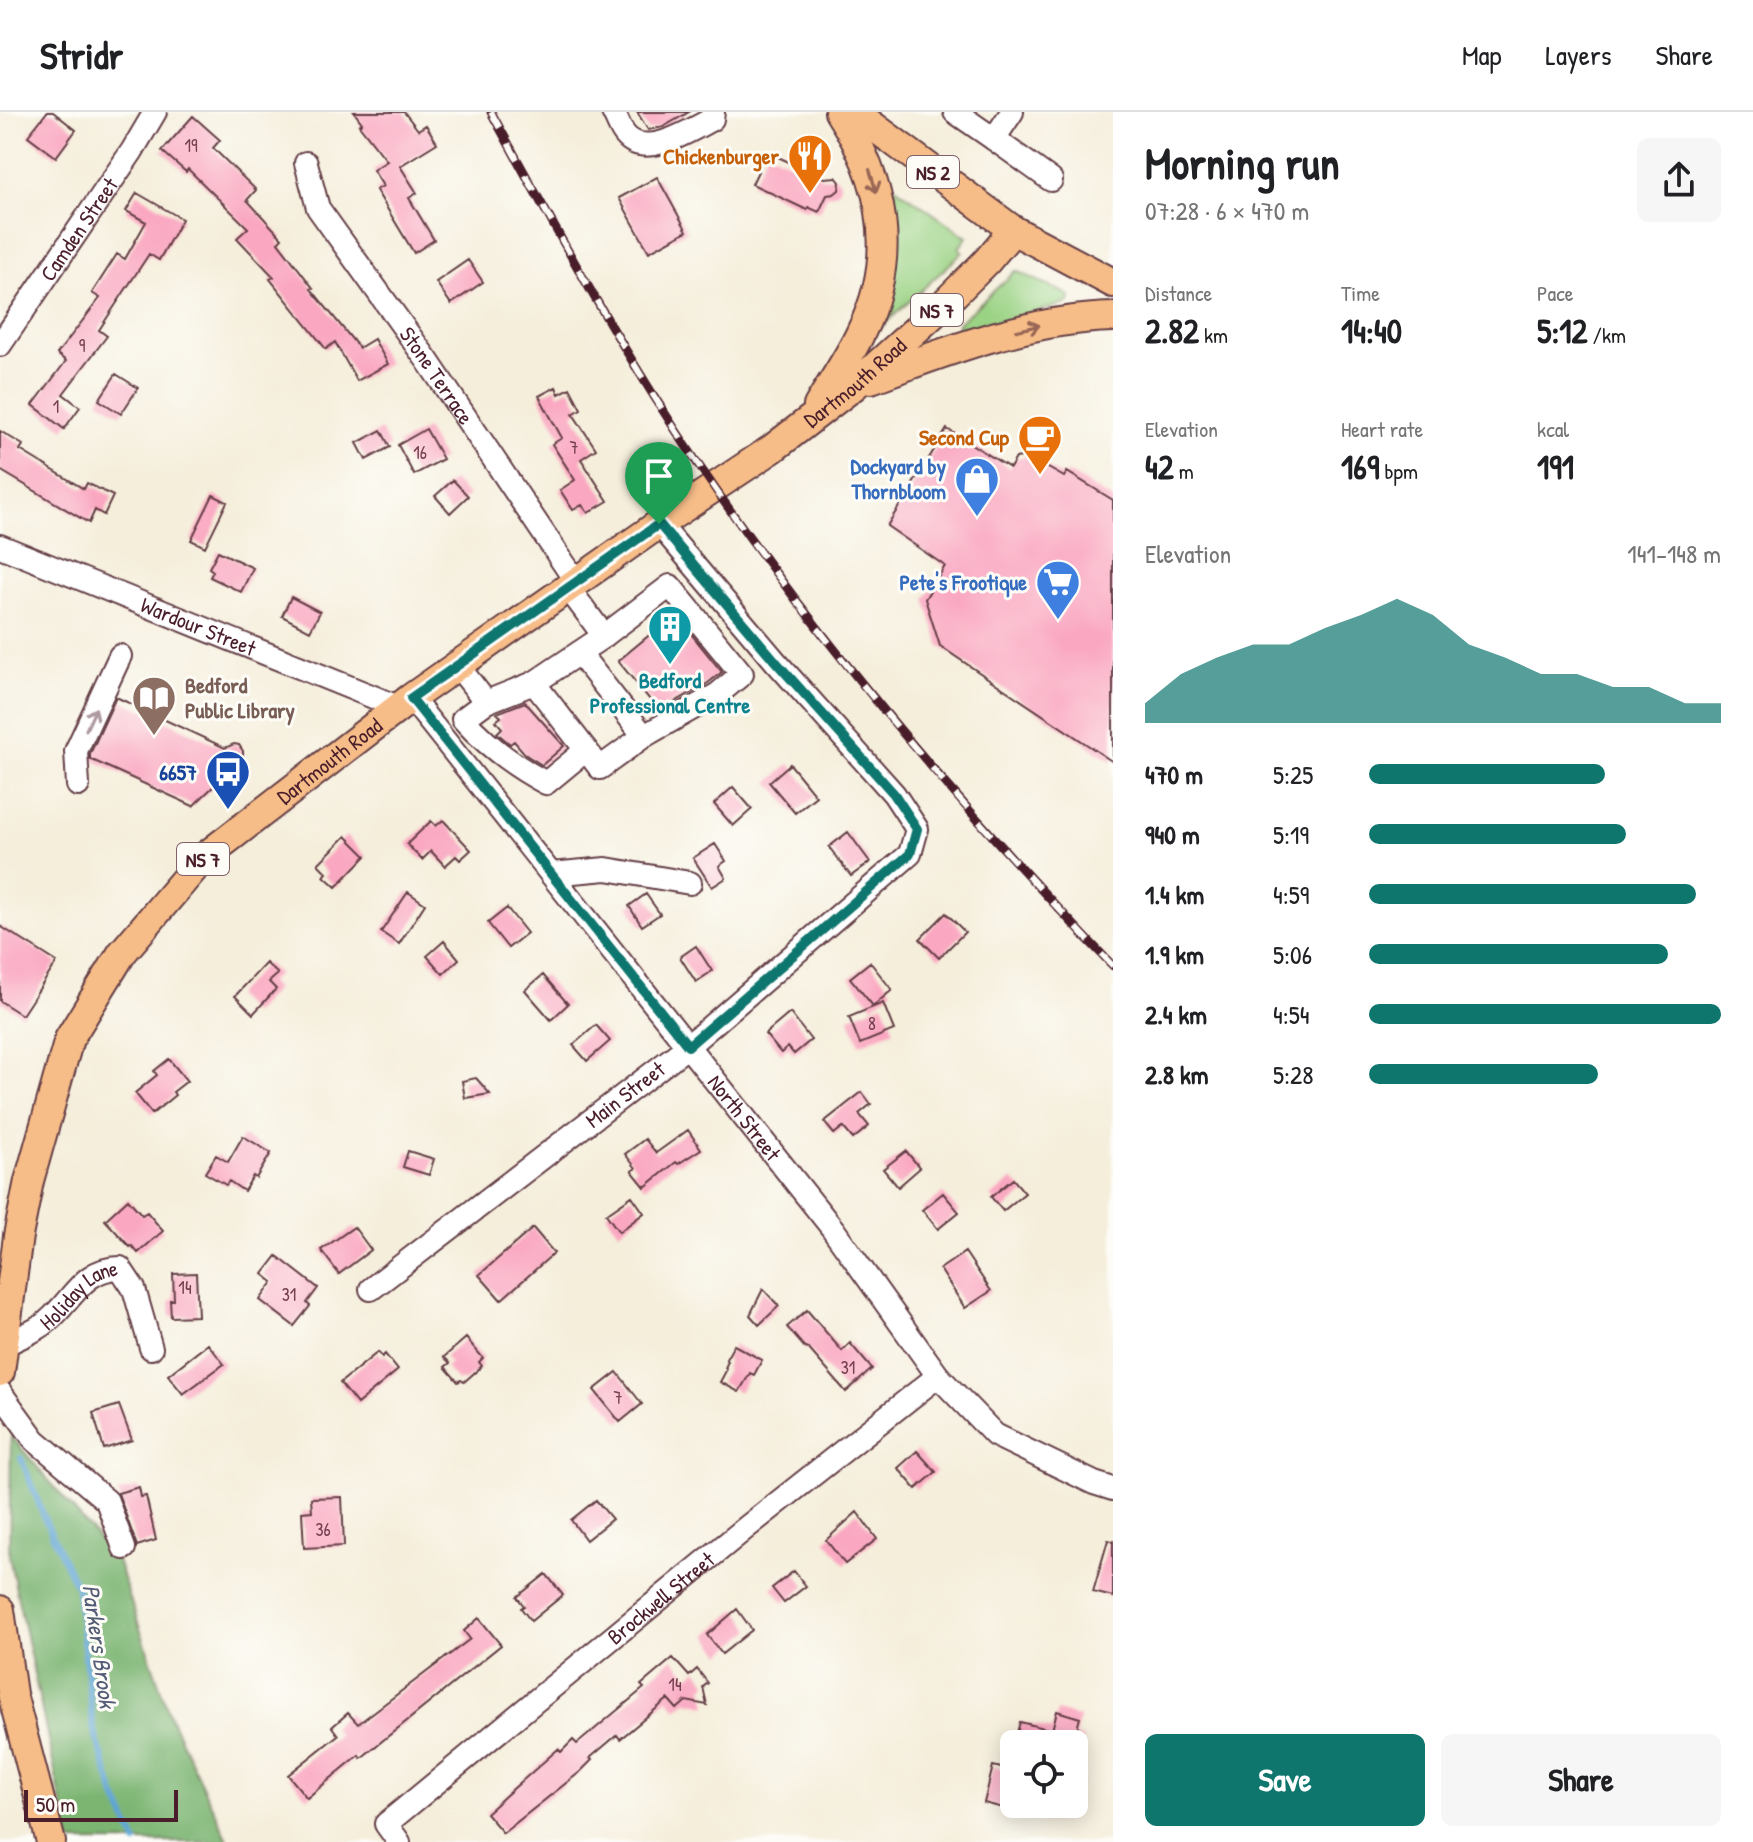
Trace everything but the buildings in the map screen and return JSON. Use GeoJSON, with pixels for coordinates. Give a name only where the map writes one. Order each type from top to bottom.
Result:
{"type":"FeatureCollection","features":[{"type":"Feature","properties":{"kind":"main road"},"geometry":{"type":"LineString","coordinates":[[809,422],[862,332],[881,272],[882,221],[873,176],[858,141],[839,112]]}},
{"type":"Feature","properties":{"kind":"main road","name":"NS 2"},"geometry":{"type":"LineString","coordinates":[[854,112],[1013,230],[1113,283]]}},
{"type":"Feature","properties":{"kind":"main road","name":"Dartmouth Road"},"geometry":{"type":"LineString","coordinates":[[2,1359],[18,1236],[29,1181],[69,1039],[122,953],[202,859],[404,703],[809,422],[942,306],[1013,230]]}},
{"type":"Feature","properties":{"kind":"main road"},"geometry":{"type":"LineString","coordinates":[[855,385],[1016,331],[1069,320],[1113,317]]}},
{"type":"Feature","properties":{"kind":"main road"},"geometry":{"type":"LineString","coordinates":[[0,1610],[6,1694],[51,1842]]}},
{"type":"Feature","properties":{"kind":"street","name":"Camden Street"},"geometry":{"type":"LineString","coordinates":[[0,345],[132,151],[155,112]]}},
{"type":"Feature","properties":{"kind":"street"},"geometry":{"type":"LineString","coordinates":[[613,112],[625,137],[641,145],[673,140],[712,119],[713,112]]}},
{"type":"Feature","properties":{"kind":"street"},"geometry":{"type":"LineString","coordinates":[[955,112],[1051,180]]}},
{"type":"Feature","properties":{"kind":"street"},"geometry":{"type":"LineString","coordinates":[[994,139],[1012,112]]}},
{"type":"Feature","properties":{"kind":"street","name":"Stone Terrace"},"geometry":{"type":"LineString","coordinates":[[306,163],[318,208],[427,360],[604,636]]}},
{"type":"Feature","properties":{"kind":"street","name":"Main Street"},"geometry":{"type":"LineString","coordinates":[[371,1289],[688,1046],[910,854],[917,829],[894,794],[659,524]]}},
{"type":"Feature","properties":{"kind":"street","name":"Wardour Street"},"geometry":{"type":"LineString","coordinates":[[0,546],[404,703]]}},
{"type":"Feature","properties":{"kind":"street"},"geometry":{"type":"LineString","coordinates":[[534,683],[600,768],[644,736],[718,694],[742,674],[670,586],[534,683],[486,702],[463,719],[484,742],[546,783],[586,750]]}},
{"type":"Feature","properties":{"kind":"street"},"geometry":{"type":"LineString","coordinates":[[579,653],[644,736]]}},
{"type":"Feature","properties":{"kind":"street"},"geometry":{"type":"LineString","coordinates":[[78,785],[76,751],[120,656]]}},
{"type":"Feature","properties":{"kind":"street"},"geometry":{"type":"LineString","coordinates":[[457,665],[486,702]]}},
{"type":"Feature","properties":{"kind":"street","name":"North Street"},"geometry":{"type":"LineString","coordinates":[[404,703],[551,874],[688,1046],[833,1229],[938,1376],[995,1435],[1094,1483],[1113,1489]]}},
{"type":"Feature","properties":{"kind":"street"},"geometry":{"type":"LineString","coordinates":[[551,874],[606,869],[690,883]]}},
{"type":"Feature","properties":{"kind":"street","name":"Holiday Lane"},"geometry":{"type":"LineString","coordinates":[[2,1359],[47,1323],[84,1280],[105,1268],[120,1268],[134,1289],[151,1348]]}},
{"type":"Feature","properties":{"kind":"street","name":"Brockwell Street"},"geometry":{"type":"LineString","coordinates":[[393,1833],[747,1527],[938,1376]]}},
{"type":"Feature","properties":{"kind":"street"},"geometry":{"type":"LineString","coordinates":[[0,1392],[35,1440],[107,1501],[124,1548]]}},
{"type":"Feature","properties":{"kind":"green space"},"geometry":{"type":"Polygon","coordinates":[[[888,182],[967,237],[959,248],[963,252],[878,330],[888,182]]]}},
{"type":"Feature","properties":{"kind":"green space"},"geometry":{"type":"Polygon","coordinates":[[[1016,271],[1067,294],[1069,303],[964,331],[958,328],[958,323],[1016,271]]]}},
{"type":"Feature","properties":{"kind":"green space"},"geometry":{"type":"Polygon","coordinates":[[[11,1436],[117,1561],[172,1722],[229,1842],[70,1842],[9,1557],[11,1436]]]}},
{"type":"Feature","properties":{"kind":"waterway","name":"Parkers Brook"},"geometry":{"type":"LineString","coordinates":[[21,1458],[77,1588],[93,1727],[114,1793],[136,1842]]}},
{"type":"Feature","properties":{"kind":"railway"},"geometry":{"type":"LineString","coordinates":[[491,112],[644,380],[700,467],[795,599],[949,787],[1113,966]]}},
{"type":"Feature","properties":{"kind":"place","name":"Chickenburger"},"geometry":{"type":"Point","coordinates":[810,195]}},
{"type":"Feature","properties":{"kind":"place","name":"Second Cup"},"geometry":{"type":"Point","coordinates":[1040,476]}},
{"type":"Feature","properties":{"kind":"place","name":"Dockyard by Thornbloom"},"geometry":{"type":"Point","coordinates":[977,518]}},
{"type":"Feature","properties":{"kind":"place","name":"Pete's Frootique"},"geometry":{"type":"Point","coordinates":[1058,621]}},
{"type":"Feature","properties":{"kind":"place","name":"Bedford Professional Centre"},"geometry":{"type":"Point","coordinates":[670,666]}},
{"type":"Feature","properties":{"kind":"place","name":"Bedford Public Library"},"geometry":{"type":"Point","coordinates":[154,737]}},
{"type":"Feature","properties":{"kind":"place","name":"6657"},"geometry":{"type":"Point","coordinates":[228,811]}},
{"type":"Feature","properties":{"kind":"route"},"geometry":{"type":"LineString","coordinates":[[659,524],[894,794],[917,829],[910,854],[688,1046],[411,698],[659,524]]}}]}
